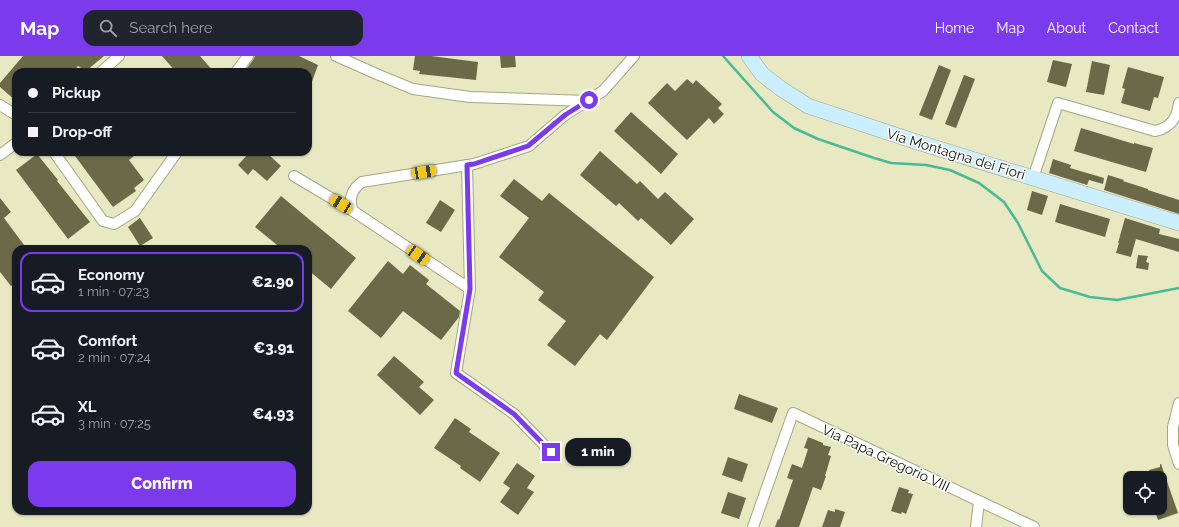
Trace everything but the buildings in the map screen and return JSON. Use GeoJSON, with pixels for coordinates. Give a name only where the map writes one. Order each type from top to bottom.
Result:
{"type":"FeatureCollection","features":[{"type":"Feature","properties":{"kind":"main road","name":"Via Montagna dei Fiori"},"geometry":{"type":"LineString","coordinates":[[749,56],[762,74],[780,88],[808,106],[920,143],[1179,223]]}},
{"type":"Feature","properties":{"kind":"street"},"geometry":{"type":"LineString","coordinates":[[106,68],[119,56]]}},
{"type":"Feature","properties":{"kind":"street"},"geometry":{"type":"LineString","coordinates":[[239,68],[248,56]]}},
{"type":"Feature","properties":{"kind":"street"},"geometry":{"type":"LineString","coordinates":[[336,56],[413,89],[470,97],[589,100]]}},
{"type":"Feature","properties":{"kind":"street"},"geometry":{"type":"LineString","coordinates":[[353,211],[350,202],[352,193],[362,182],[474,164],[528,146],[565,115],[603,91],[634,56]]}},
{"type":"Feature","properties":{"kind":"street"},"geometry":{"type":"LineString","coordinates":[[1033,178],[1058,103],[1155,131],[1165,128],[1172,122],[1177,115],[1179,103]]}},
{"type":"Feature","properties":{"kind":"street"},"geometry":{"type":"LineString","coordinates":[[0,105],[12,112]]}},
{"type":"Feature","properties":{"kind":"street"},"geometry":{"type":"LineString","coordinates":[[0,155],[12,146]]}},
{"type":"Feature","properties":{"kind":"street"},"geometry":{"type":"LineString","coordinates":[[57,156],[103,221],[114,224],[135,211],[175,156]]}},
{"type":"Feature","properties":{"kind":"street"},"geometry":{"type":"LineString","coordinates":[[467,165],[470,289],[456,373],[514,414],[551,452]]}},
{"type":"Feature","properties":{"kind":"street"},"geometry":{"type":"LineString","coordinates":[[294,176],[353,211],[470,289]]}},
{"type":"Feature","properties":{"kind":"street"},"geometry":{"type":"LineString","coordinates":[[1179,404],[1173,427],[1173,446],[1179,464]]}},
{"type":"Feature","properties":{"kind":"street","name":"Via Papa Gregorio VIII"},"geometry":{"type":"LineString","coordinates":[[753,527],[793,413],[1034,527]]}},
{"type":"Feature","properties":{"kind":"street"},"geometry":{"type":"LineString","coordinates":[[976,527],[979,502]]}},
{"type":"Feature","properties":{"kind":"waterway"},"geometry":{"type":"LineString","coordinates":[[723,56],[773,112],[794,128],[818,139],[874,158],[891,163],[926,165],[950,170],[979,183],[1004,202],[1018,223],[1042,271],[1060,288],[1090,297],[1117,300],[1179,288]]}},
{"type":"Feature","properties":{"kind":"route"},"geometry":{"type":"LineString","coordinates":[[551,452],[514,414],[456,373],[470,289],[467,165],[528,146],[565,115],[589,100]]}}]}
